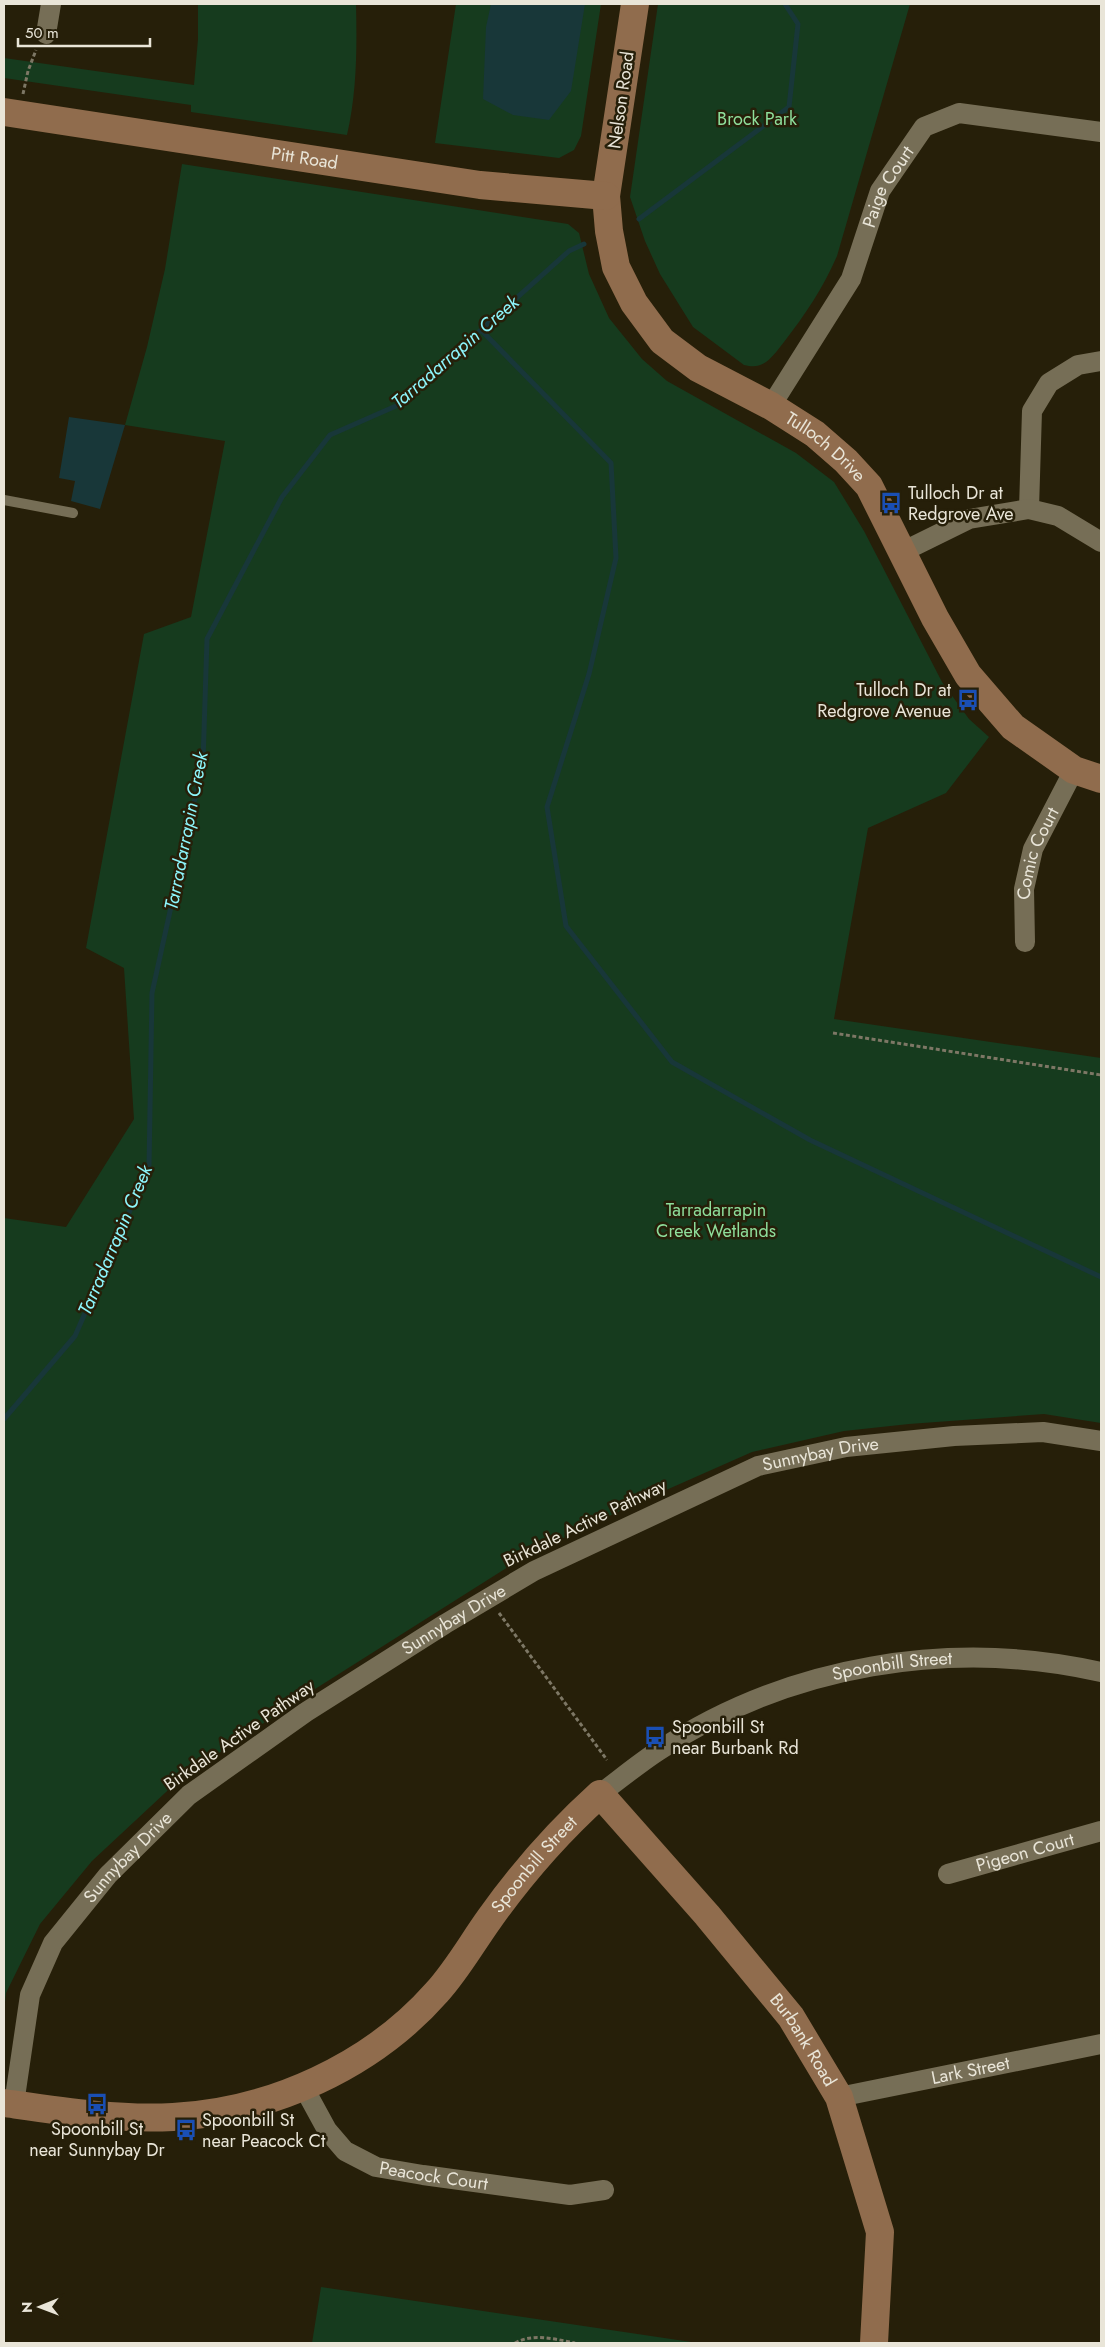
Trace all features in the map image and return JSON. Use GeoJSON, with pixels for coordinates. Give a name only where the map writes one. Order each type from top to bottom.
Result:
{"type":"FeatureCollection","features":[{"type":"Feature","properties":{"kind":"street"},"geometry":{"type":"LineString","coordinates":[[46,34],[50,4]]}},
{"type":"Feature","properties":{"kind":"street","name":"Nelson Road"},"geometry":{"type":"LineString","coordinates":[[606,196],[635,4]]}},
{"type":"Feature","properties":{"kind":"street","name":"Pitt Road"},"geometry":{"type":"LineString","coordinates":[[12,113],[480,184],[606,196]]}},
{"type":"Feature","properties":{"kind":"street","name":"Paige Court"},"geometry":{"type":"LineString","coordinates":[[771,406],[851,279],[880,191],[924,127],[960,113],[1101,132]]}},
{"type":"Feature","properties":{"kind":"street","name":"Tulloch Drive"},"geometry":{"type":"LineString","coordinates":[[606,196],[609,231],[616,267],[634,304],[662,341],[698,368],[771,406],[815,434],[846,461],[869,486],[935,618],[968,675],[1013,727],[1074,770],[1101,779]]}},
{"type":"Feature","properties":{"kind":"street"},"geometry":{"type":"LineString","coordinates":[[1029,509],[1032,411],[1049,383],[1078,365],[1101,361]]}},
{"type":"Feature","properties":{"kind":"street"},"geometry":{"type":"LineString","coordinates":[[902,552],[969,520],[1029,509],[1058,516],[1101,542]]}},
{"type":"Feature","properties":{"kind":"street","name":"Comic Court"},"geometry":{"type":"LineString","coordinates":[[1025,942],[1024,889],[1033,849],[1074,770]]}},
{"type":"Feature","properties":{"kind":"street","name":"Sunnybay Drive"},"geometry":{"type":"LineString","coordinates":[[9,2104],[30,1995],[53,1943],[108,1875],[189,1795],[306,1712],[489,1598],[534,1571],[758,1466],[846,1447],[954,1436],[1043,1432],[1101,1441]]}},
{"type":"Feature","properties":{"kind":"street","name":"Spoonbill Street"},"geometry":{"type":"LineString","coordinates":[[9,2104],[106,2116],[174,2117],[219,2112],[266,2100],[303,2086],[343,2067],[372,2049],[417,2013],[439,1990],[515,1885],[574,1818],[600,1794],[658,1751],[688,1733],[766,1695],[809,1680],[865,1668],[934,1658],[1009,1659],[1055,1663],[1101,1672]]}},
{"type":"Feature","properties":{"kind":"street","name":"Burbank Road"},"geometry":{"type":"LineString","coordinates":[[600,1794],[707,1915],[791,2017],[839,2096],[880,2232],[874,2343]]}},
{"type":"Feature","properties":{"kind":"street","name":"Pigeon Court"},"geometry":{"type":"LineString","coordinates":[[948,1874],[1101,1831]]}},
{"type":"Feature","properties":{"kind":"street","name":"Lark Street"},"geometry":{"type":"LineString","coordinates":[[839,2096],[1101,2044]]}},
{"type":"Feature","properties":{"kind":"street","name":"Peacock Court"},"geometry":{"type":"LineString","coordinates":[[303,2086],[327,2130],[345,2152],[376,2167],[570,2195],[604,2190]]}},
{"type":"Feature","properties":{"kind":"lane"},"geometry":{"type":"LineString","coordinates":[[4,500],[73,513]]}},
{"type":"Feature","properties":{"kind":"path"},"geometry":{"type":"LineString","coordinates":[[12,113],[28,70],[46,34]]}},
{"type":"Feature","properties":{"kind":"path"},"geometry":{"type":"LineString","coordinates":[[833,1033],[1101,1075]]}},
{"type":"Feature","properties":{"kind":"path"},"geometry":{"type":"LineString","coordinates":[[489,1598],[606,1760]]}},
{"type":"Feature","properties":{"kind":"path"},"geometry":{"type":"LineString","coordinates":[[515,2343],[524,2338],[549,2338],[575,2343]]}},
{"type":"Feature","properties":{"kind":"green space"},"geometry":{"type":"Polygon","coordinates":[[[198,4],[356,4],[355,86],[347,135],[191,112],[191,105],[4,78],[4,58],[194,85],[198,39],[198,4]]]}},
{"type":"Feature","properties":{"kind":"green space"},"geometry":{"type":"Polygon","coordinates":[[[456,4],[601,4],[581,136],[574,150],[559,158],[435,143],[456,4]]]}},
{"type":"Feature","properties":{"kind":"green space","name":"Brock Park"},"geometry":{"type":"Polygon","coordinates":[[[658,4],[910,4],[832,268],[813,301],[784,342],[766,362],[758,366],[744,365],[693,327],[660,274],[645,241],[630,197],[658,4]]]}},
{"type":"Feature","properties":{"kind":"green space","name":"Tarradarrapin Creek Wetlands"},"geometry":{"type":"Polygon","coordinates":[[[182,164],[568,224],[579,233],[589,274],[609,318],[642,359],[667,381],[796,453],[834,482],[864,531],[942,682],[969,719],[989,737],[946,793],[868,828],[834,1019],[1101,1058],[1101,1423],[1044,1414],[909,1424],[844,1431],[752,1452],[630,1506],[524,1557],[304,1696],[180,1779],[92,1861],[40,1924],[6,1993],[4,2012],[4,1218],[66,1227],[134,1119],[124,968],[86,948],[144,634],[191,617],[225,441],[125,425],[147,347],[165,269],[182,164]]]}},
{"type":"Feature","properties":{"kind":"green space"},"geometry":{"type":"Polygon","coordinates":[[[321,2287],[698,2343],[312,2343],[321,2287]]]}},
{"type":"Feature","properties":{"kind":"water"},"geometry":{"type":"Polygon","coordinates":[[[491,4],[585,4],[571,91],[549,120],[513,115],[483,99],[486,27],[491,4]]]}},
{"type":"Feature","properties":{"kind":"water"},"geometry":{"type":"Polygon","coordinates":[[[69,417],[125,425],[100,509],[71,501],[75,481],[59,478],[69,417]]]}},
{"type":"Feature","properties":{"kind":"waterway","name":"Tarradarrapin Creek"},"geometry":{"type":"LineString","coordinates":[[639,219],[789,107],[798,24],[785,4]]}},
{"type":"Feature","properties":{"kind":"waterway","name":"Tarradarrapin Creek"},"geometry":{"type":"LineString","coordinates":[[4,1419],[75,1336],[149,1167],[152,993],[203,762],[207,639],[282,497],[330,435],[396,406],[569,251],[584,244]]}},
{"type":"Feature","properties":{"kind":"waterway"},"geometry":{"type":"LineString","coordinates":[[481,330],[611,463],[616,558],[589,674],[547,807],[566,926],[672,1062],[810,1140],[1101,1277]]}},
{"type":"Feature","properties":{"kind":"place","name":"Tulloch Dr at Redgrove Ave"},"geometry":{"type":"Point","coordinates":[891,503]}},
{"type":"Feature","properties":{"kind":"place","name":"Tulloch Dr at Redgrove Avenue"},"geometry":{"type":"Point","coordinates":[968,700]}},
{"type":"Feature","properties":{"kind":"place","name":"Spoonbill St near Burbank Rd"},"geometry":{"type":"Point","coordinates":[655,1737]}},
{"type":"Feature","properties":{"kind":"place","name":"Spoonbill St near Sunnybay Dr"},"geometry":{"type":"Point","coordinates":[97,2104]}},
{"type":"Feature","properties":{"kind":"place","name":"Spoonbill St near Peacock Ct"},"geometry":{"type":"Point","coordinates":[186,2130]}}]}
